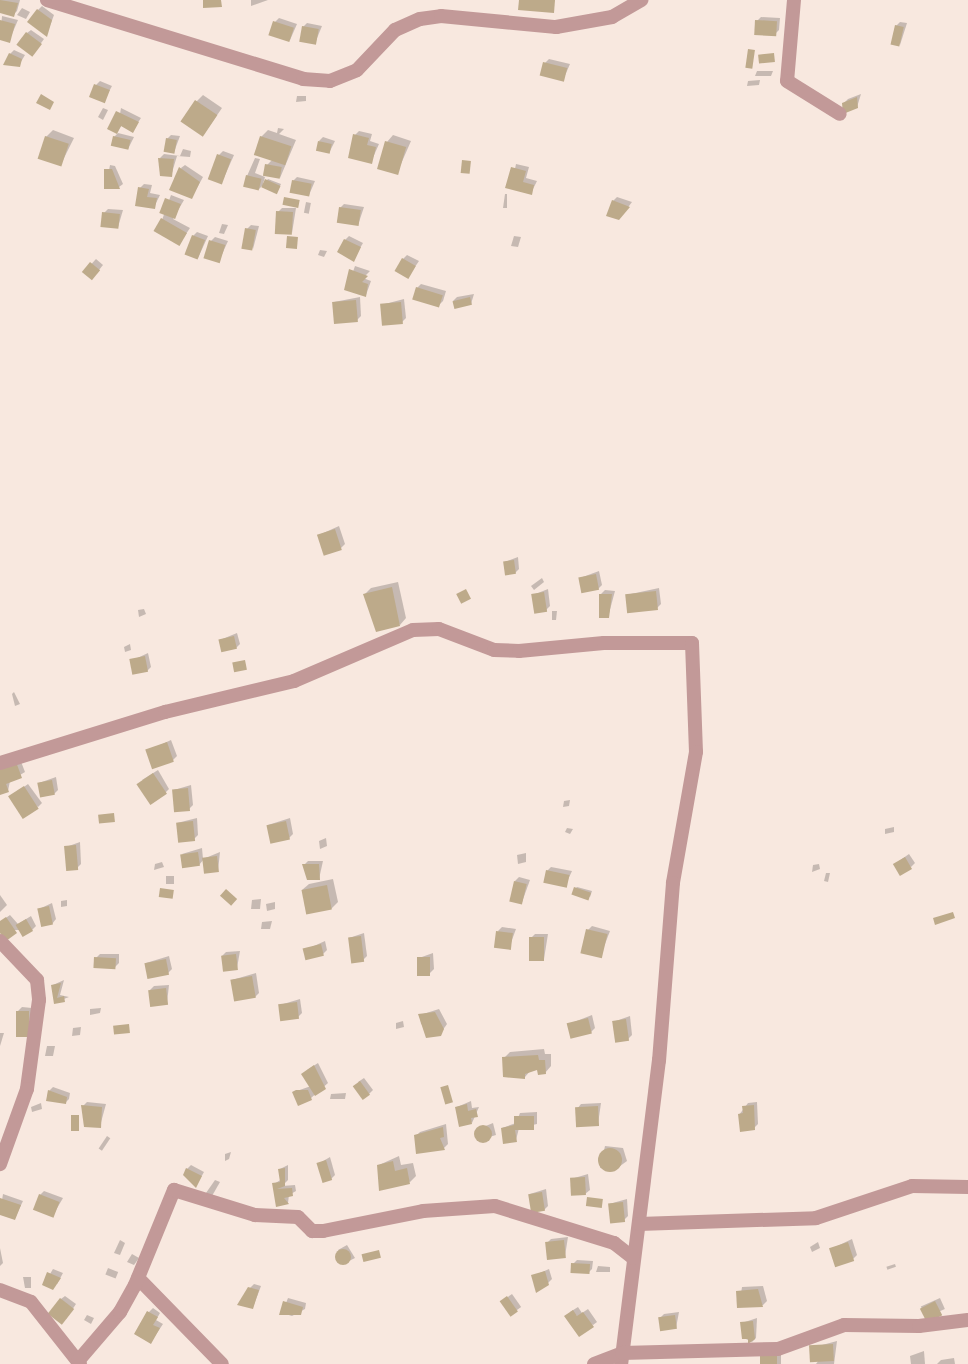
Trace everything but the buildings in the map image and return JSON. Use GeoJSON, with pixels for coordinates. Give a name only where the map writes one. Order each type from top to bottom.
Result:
{"type":"FeatureCollection","features":[{"type":"Feature","properties":{"kind":"street"},"geometry":{"type":"LineString","coordinates":[[47,0],[303,79],[330,81],[358,70],[395,30],[420,19],[441,16],[556,27],[612,17],[642,0]]}},
{"type":"Feature","properties":{"kind":"street"},"geometry":{"type":"LineString","coordinates":[[794,0],[787,81],[840,114]]}},
{"type":"Feature","properties":{"kind":"street"},"geometry":{"type":"LineString","coordinates":[[0,764],[165,712],[294,681],[413,630],[439,629],[494,650],[519,651],[604,643],[692,643],[696,752],[673,883],[659,1060],[622,1358]]}},
{"type":"Feature","properties":{"kind":"street"},"geometry":{"type":"LineString","coordinates":[[0,942],[37,980],[39,1000],[27,1089],[0,1164]]}},
{"type":"Feature","properties":{"kind":"street"},"geometry":{"type":"LineString","coordinates":[[639,1224],[816,1218],[912,1186],[968,1187]]}},
{"type":"Feature","properties":{"kind":"street"},"geometry":{"type":"LineString","coordinates":[[0,1290],[31,1302],[79,1363],[120,1312],[138,1278],[169,1195],[180,1190],[195,1200],[255,1216],[298,1217],[312,1231],[423,1211],[495,1206],[614,1243],[633,1258]]}},
{"type":"Feature","properties":{"kind":"street"},"geometry":{"type":"LineString","coordinates":[[138,1278],[222,1364]]}},
{"type":"Feature","properties":{"kind":"street"},"geometry":{"type":"LineString","coordinates":[[594,1364],[622,1358],[778,1349],[844,1325],[919,1326],[968,1320]]}}]}
